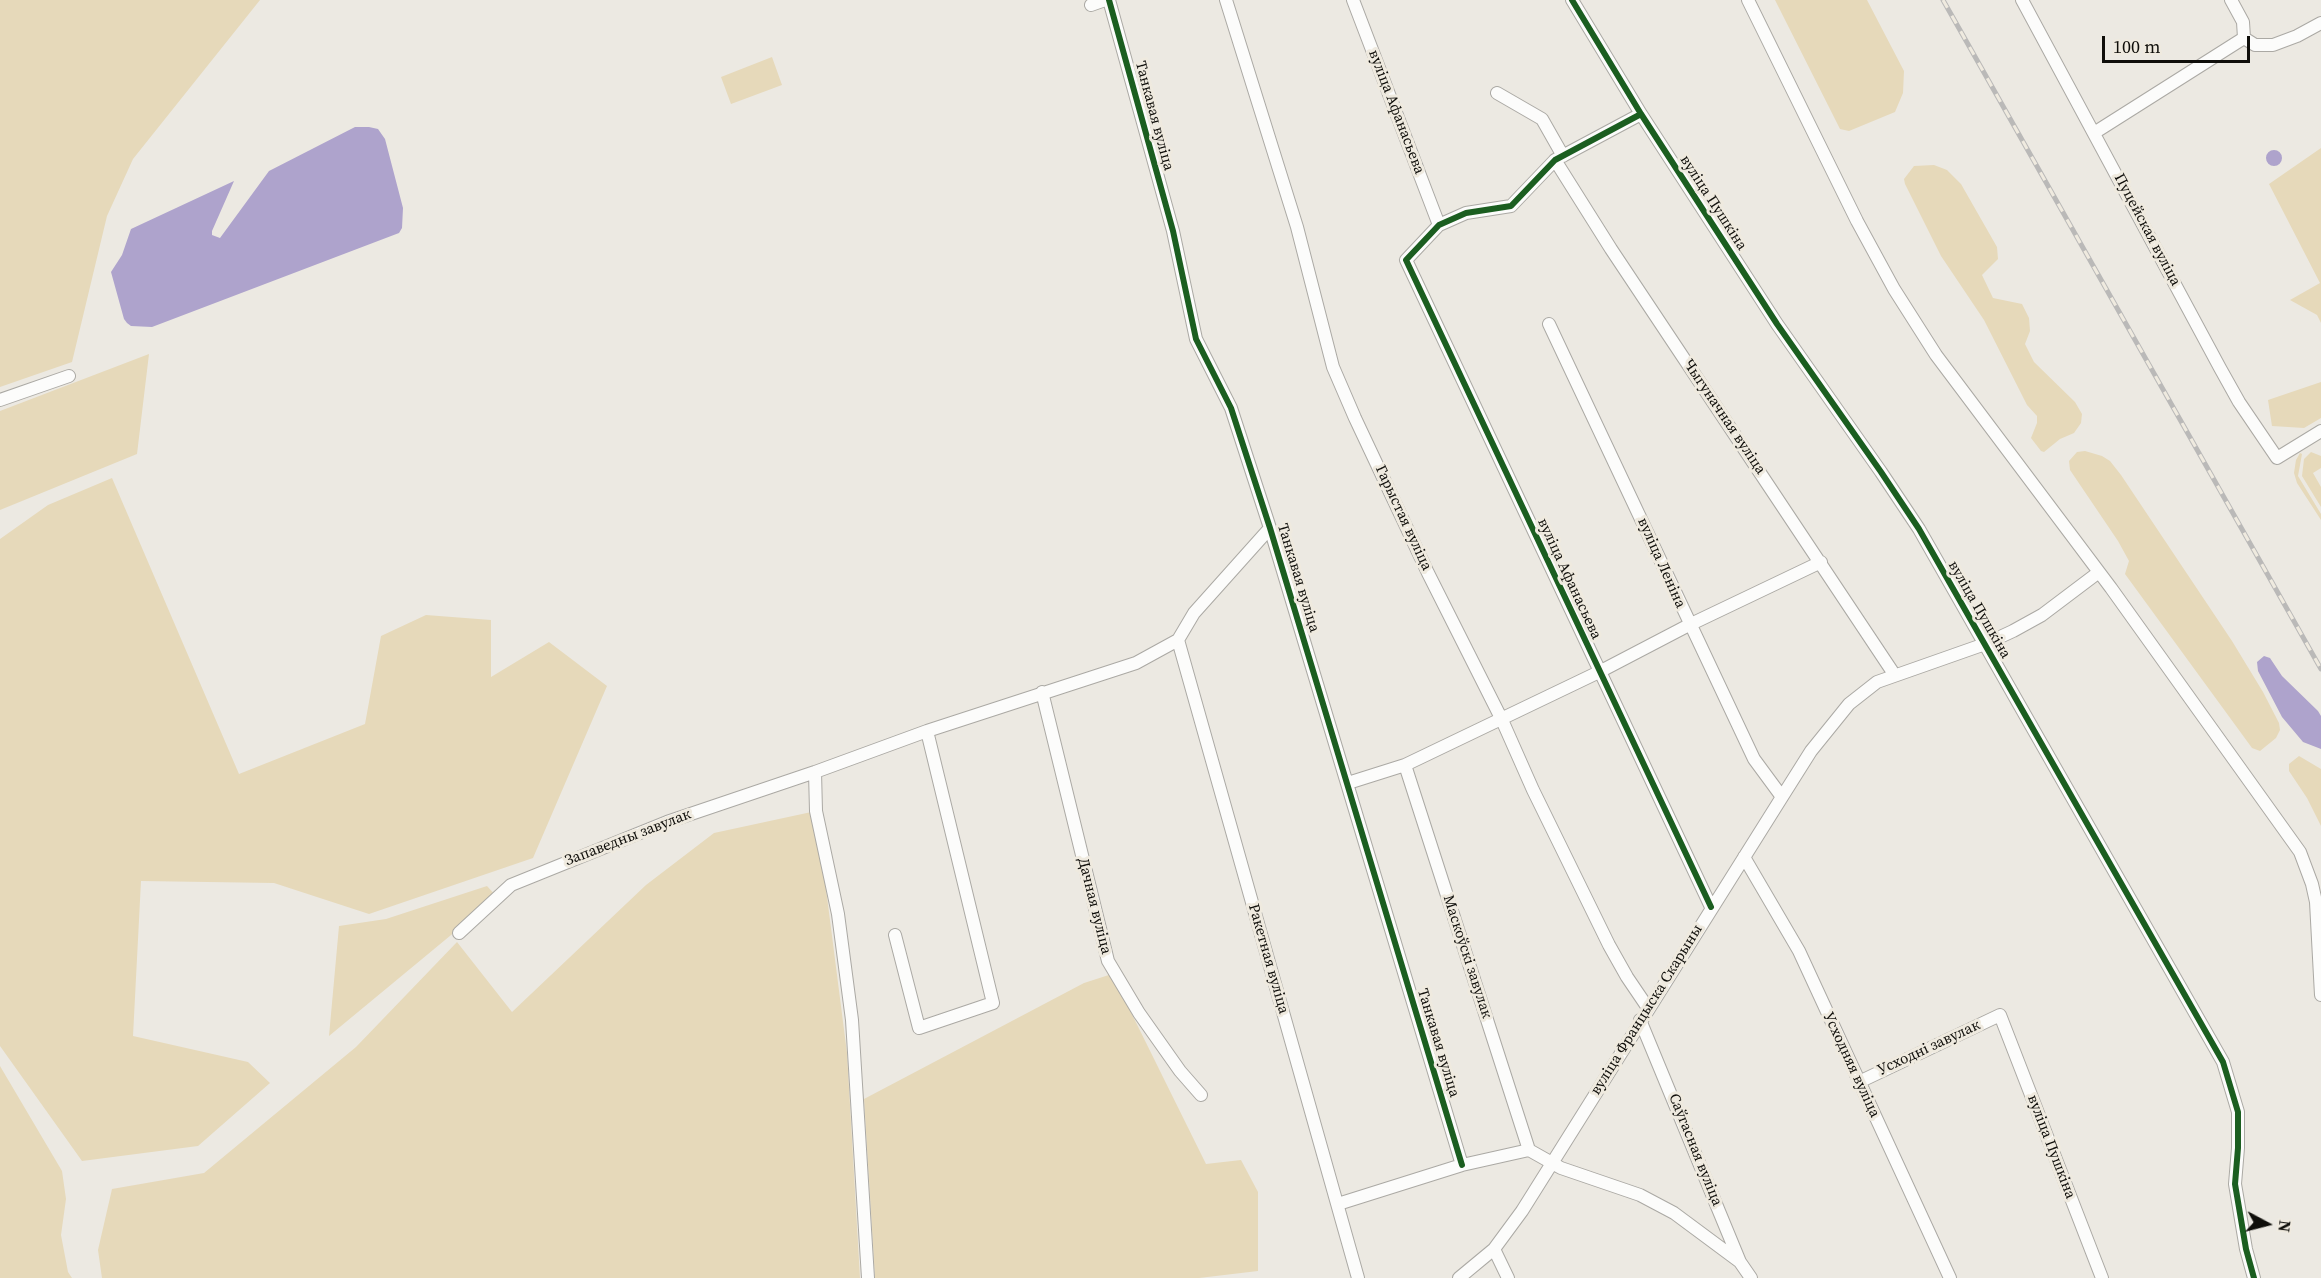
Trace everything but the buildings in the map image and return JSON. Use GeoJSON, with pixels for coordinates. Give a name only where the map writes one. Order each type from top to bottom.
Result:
{"type":"FeatureCollection","features":[{"type":"Feature","properties":{"kind":"street"},"geometry":{"type":"LineString","coordinates":[[1091,5],[1107,0]]}},
{"type":"Feature","properties":{"kind":"street","name":"Танкавая вуліца"},"geometry":{"type":"LineString","coordinates":[[1107,0],[1173,231],[1196,339],[1231,408],[1270,528],[1462,1165]]}},
{"type":"Feature","properties":{"kind":"street","name":"Гарыстая вуліца"},"geometry":{"type":"LineString","coordinates":[[1226,0],[1297,227],[1333,367],[1423,562],[1502,720],[1533,790],[1609,945],[1627,978],[1648,1008]]}},
{"type":"Feature","properties":{"kind":"street","name":"вуліца Афанасьева"},"geometry":{"type":"LineString","coordinates":[[1353,0],[1439,225],[1406,260],[1711,908]]}},
{"type":"Feature","properties":{"kind":"street","name":"вуліца Пушкіна"},"geometry":{"type":"LineString","coordinates":[[1572,0],[1641,114],[1777,324],[1919,529],[2223,1062],[2238,1112],[2235,1184],[2246,1249],[2254,1278]]}},
{"type":"Feature","properties":{"kind":"street"},"geometry":{"type":"LineString","coordinates":[[1748,0],[1857,221],[1894,289],[1936,355],[2099,572],[2300,852],[2316,902],[2321,994]]}},
{"type":"Feature","properties":{"kind":"street","name":"Пуцейская вуліца"},"geometry":{"type":"LineString","coordinates":[[2022,0],[2220,368],[2244,410],[2277,458],[2321,431]]}},
{"type":"Feature","properties":{"kind":"street"},"geometry":{"type":"LineString","coordinates":[[2231,0],[2243,22],[2244,38]]}},
{"type":"Feature","properties":{"kind":"street"},"geometry":{"type":"LineString","coordinates":[[2244,38],[2256,45],[2273,45],[2297,36],[2321,23]]}},
{"type":"Feature","properties":{"kind":"street"},"geometry":{"type":"LineString","coordinates":[[2094,133],[2244,38]]}},
{"type":"Feature","properties":{"kind":"street","name":"Чыгуначная вуліца"},"geometry":{"type":"LineString","coordinates":[[1497,93],[1542,119],[1559,158],[1611,249],[1894,674]]}},
{"type":"Feature","properties":{"kind":"street"},"geometry":{"type":"LineString","coordinates":[[1439,225],[1466,213],[1511,206],[1559,158],[1641,114]]}},
{"type":"Feature","properties":{"kind":"street","name":"вуліца Леніна"},"geometry":{"type":"LineString","coordinates":[[1549,324],[1754,759],[1782,796]]}},
{"type":"Feature","properties":{"kind":"street"},"geometry":{"type":"LineString","coordinates":[[0,400],[69,376]]}},
{"type":"Feature","properties":{"kind":"street"},"geometry":{"type":"LineString","coordinates":[[868,1278],[852,1020],[838,914],[816,811],[814,772],[1042,692],[1136,663],[1178,640],[1194,613],[1270,528]]}},
{"type":"Feature","properties":{"kind":"street"},"geometry":{"type":"LineString","coordinates":[[1348,783],[1405,765],[1502,720],[1689,625],[1821,562]]}},
{"type":"Feature","properties":{"kind":"street","name":"вуліца Францыска Скарыны"},"geometry":{"type":"LineString","coordinates":[[1459,1278],[1494,1249],[1522,1211],[1811,751],[1849,704],[1877,682],[1894,674],[1985,644],[2042,615],[2099,572]]}},
{"type":"Feature","properties":{"kind":"street","name":"Ракетная вуліца"},"geometry":{"type":"LineString","coordinates":[[1178,640],[1358,1278]]}},
{"type":"Feature","properties":{"kind":"street","name":"Дачная вуліца"},"geometry":{"type":"LineString","coordinates":[[1042,692],[1108,961],[1139,1013],[1180,1071],[1201,1095]]}},
{"type":"Feature","properties":{"kind":"street"},"geometry":{"type":"LineString","coordinates":[[895,935],[920,1028],[993,1003],[927,731]]}},
{"type":"Feature","properties":{"kind":"street","name":"Маскоўскі завулак"},"geometry":{"type":"LineString","coordinates":[[1405,765],[1529,1150]]}},
{"type":"Feature","properties":{"kind":"street","name":"Запаведны завулак"},"geometry":{"type":"LineString","coordinates":[[459,933],[511,885],[667,822],[814,772]]}},
{"type":"Feature","properties":{"kind":"street","name":"Усходняя вуліца"},"geometry":{"type":"LineString","coordinates":[[1744,857],[1798,951],[1950,1278]]}},
{"type":"Feature","properties":{"kind":"street","name":"вуліца Пушкіна"},"geometry":{"type":"LineString","coordinates":[[2000,1015],[2102,1278]]}},
{"type":"Feature","properties":{"kind":"street","name":"Усходні завулак"},"geometry":{"type":"LineString","coordinates":[[1859,1082],[2000,1015]]}},
{"type":"Feature","properties":{"kind":"street","name":"Саўгасная вуліца"},"geometry":{"type":"LineString","coordinates":[[1641,1020],[1740,1262],[1751,1278]]}},
{"type":"Feature","properties":{"kind":"street"},"geometry":{"type":"LineString","coordinates":[[1338,1204],[1462,1165],[1529,1150],[1553,1164],[1640,1195],[1674,1213],[1740,1262]]}},
{"type":"Feature","properties":{"kind":"street"},"geometry":{"type":"LineString","coordinates":[[1494,1249],[1508,1278]]}},
{"type":"Feature","properties":{"kind":"shaded area"},"geometry":{"type":"Polygon","coordinates":[[[0,0],[260,0],[133,159],[107,216],[72,362],[0,387],[0,0]]]}},
{"type":"Feature","properties":{"kind":"shaded area"},"geometry":{"type":"Polygon","coordinates":[[[1775,0],[1867,0],[1904,71],[1903,93],[1895,112],[1849,131],[1840,129],[1775,0]]]}},
{"type":"Feature","properties":{"kind":"shaded area"},"geometry":{"type":"Polygon","coordinates":[[[772,57],[782,85],[731,104],[721,77],[772,57]]]}},
{"type":"Feature","properties":{"kind":"shaded area"},"geometry":{"type":"Polygon","coordinates":[[[355,127],[378,129],[385,139],[403,208],[402,228],[399,233],[152,327],[131,326],[127,323],[111,272],[122,255],[131,229],[234,181],[212,231],[212,235],[220,238],[269,171],[355,127]]]}},
{"type":"Feature","properties":{"kind":"shaded area"},"geometry":{"type":"Polygon","coordinates":[[[2321,148],[2321,323],[2317,315],[2290,300],[2320,283],[2269,184],[2321,148]]]}},
{"type":"Feature","properties":{"kind":"shaded area"},"geometry":{"type":"Polygon","coordinates":[[[2271,150],[2277,150],[2282,158],[2280,164],[2271,166],[2266,161],[2266,155],[2271,150]]]}},
{"type":"Feature","properties":{"kind":"shaded area"},"geometry":{"type":"Polygon","coordinates":[[[1934,165],[1947,170],[1961,184],[1997,247],[1998,259],[1982,275],[1993,298],[2022,304],[2029,318],[2030,331],[2025,344],[2034,362],[2075,402],[2082,414],[2081,423],[2074,433],[2060,439],[2044,452],[2031,438],[2037,423],[2037,416],[2027,405],[1984,320],[1941,256],[1905,184],[1904,179],[1914,166],[1934,165]]]}},
{"type":"Feature","properties":{"kind":"shaded area"},"geometry":{"type":"Polygon","coordinates":[[[149,354],[137,454],[0,510],[0,411],[149,354]]]}},
{"type":"Feature","properties":{"kind":"shaded area"},"geometry":{"type":"Polygon","coordinates":[[[2321,382],[2321,418],[2304,428],[2272,426],[2268,400],[2321,382]]]}},
{"type":"Feature","properties":{"kind":"shaded area"},"geometry":{"type":"Polygon","coordinates":[[[2085,451],[2110,461],[2121,475],[2232,641],[2263,692],[2279,723],[2280,730],[2276,738],[2260,751],[2252,748],[2125,574],[2129,561],[2070,470],[2069,461],[2077,452],[2085,451]]]}},
{"type":"Feature","properties":{"kind":"shaded area"},"geometry":{"type":"Polygon","coordinates":[[[2311,452],[2321,456],[2321,468],[2313,473],[2321,487],[2321,507],[2302,476],[2304,459],[2311,452]]]}},
{"type":"Feature","properties":{"kind":"shaded area"},"geometry":{"type":"Polygon","coordinates":[[[2300,453],[2302,454],[2298,476],[2321,514],[2321,520],[2297,483],[2294,473],[2296,460],[2300,453]]]}},
{"type":"Feature","properties":{"kind":"shaded area"},"geometry":{"type":"Polygon","coordinates":[[[112,478],[239,774],[365,724],[381,636],[426,615],[491,620],[491,677],[549,642],[607,686],[533,858],[369,914],[274,883],[141,881],[133,1036],[248,1062],[270,1083],[198,1146],[82,1161],[0,1046],[0,539],[48,505],[112,478]]]}},
{"type":"Feature","properties":{"kind":"shaded area"},"geometry":{"type":"Polygon","coordinates":[[[2264,656],[2270,658],[2282,676],[2318,711],[2321,716],[2321,749],[2303,742],[2282,717],[2258,671],[2257,662],[2264,656]]]}},
{"type":"Feature","properties":{"kind":"shaded area"},"geometry":{"type":"Polygon","coordinates":[[[2299,756],[2321,769],[2321,826],[2307,798],[2289,771],[2289,764],[2299,756]]]}},
{"type":"Feature","properties":{"kind":"shaded area"},"geometry":{"type":"Polygon","coordinates":[[[816,811],[847,1053],[860,1278],[102,1278],[98,1250],[112,1189],[204,1173],[356,1047],[457,942],[512,1012],[646,885],[714,833],[816,811]]]}},
{"type":"Feature","properties":{"kind":"shaded area"},"geometry":{"type":"Polygon","coordinates":[[[487,886],[497,897],[329,1036],[339,926],[386,919],[487,886]]]}},
{"type":"Feature","properties":{"kind":"shaded area"},"geometry":{"type":"Polygon","coordinates":[[[1112,974],[1206,1164],[1241,1160],[1258,1192],[1258,1271],[1199,1278],[875,1278],[864,1099],[1084,983],[1112,974]]]}},
{"type":"Feature","properties":{"kind":"shaded area"},"geometry":{"type":"Polygon","coordinates":[[[0,1066],[62,1171],[66,1199],[61,1235],[68,1272],[72,1278],[0,1278],[0,1066]]]}},
{"type":"Feature","properties":{"kind":"railway"},"geometry":{"type":"LineString","coordinates":[[1943,0],[2321,669]]}},
{"type":"Feature","properties":{"kind":"cycle path"},"geometry":{"type":"LineString","coordinates":[[1109,0],[1173,231],[1196,339],[1231,408],[1270,528],[1462,1165]]}},
{"type":"Feature","properties":{"kind":"cycle path"},"geometry":{"type":"LineString","coordinates":[[1572,0],[1641,114],[1777,324],[1919,529],[2223,1062],[2238,1112],[2235,1184],[2246,1249],[2254,1278]]}},
{"type":"Feature","properties":{"kind":"cycle path"},"geometry":{"type":"LineString","coordinates":[[1641,114],[1555,160],[1511,206],[1466,213],[1439,225],[1406,260],[1711,907]]}}]}
